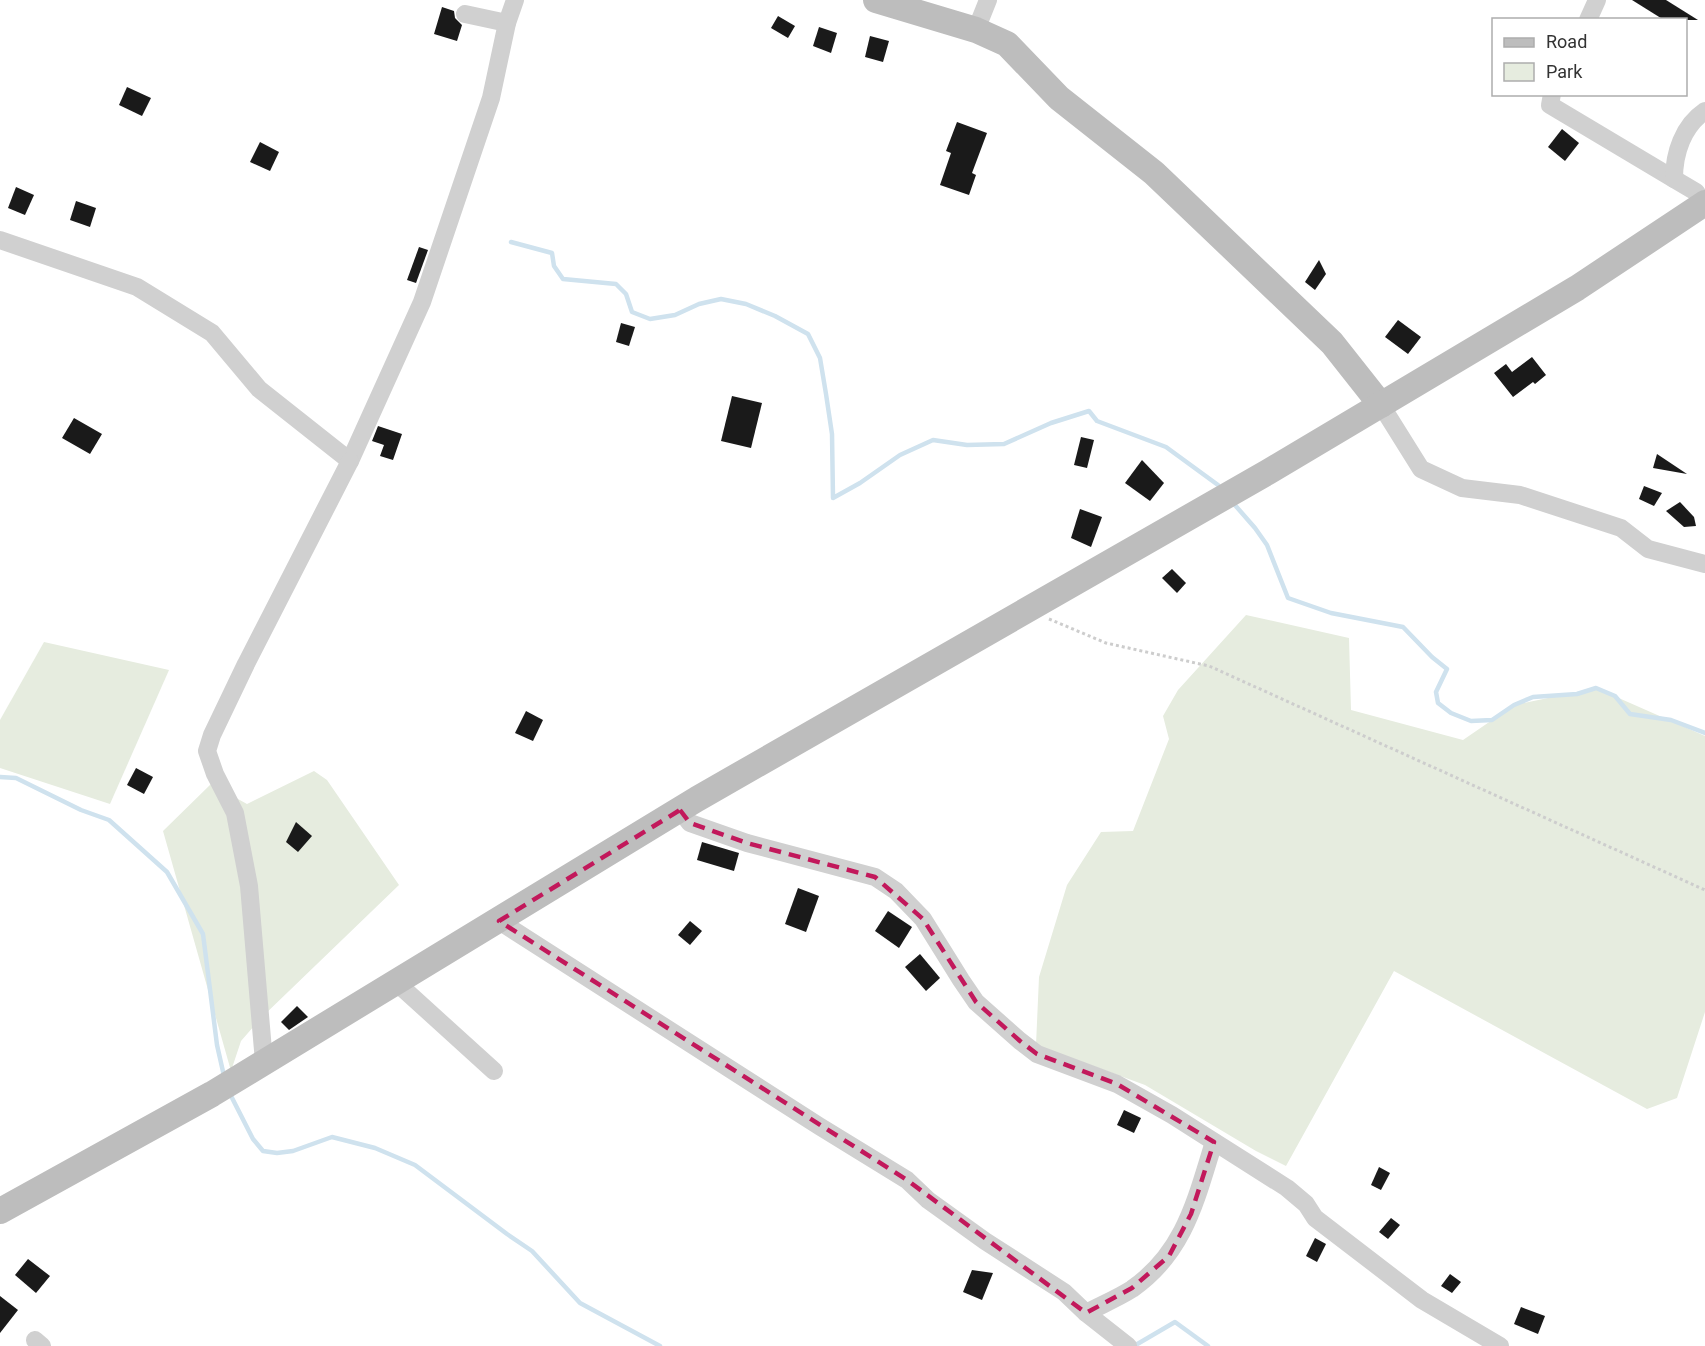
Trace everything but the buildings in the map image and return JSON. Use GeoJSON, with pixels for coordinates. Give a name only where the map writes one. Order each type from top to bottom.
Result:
{"type":"FeatureCollection","features":[{"type":"Feature","properties":{"kind":"street"},"geometry":{"type":"LineString","coordinates":[[264,1062],[248,876],[235,813],[215,774],[207,751],[212,735],[246,664],[350,461],[424,295],[491,98],[507,23],[515,0]]}},
{"type":"Feature","properties":{"kind":"street"},"geometry":{"type":"LineString","coordinates":[[876,0],[976,30],[1007,44],[1059,98],[1154,173],[1332,343],[1381,405],[1421,469],[1462,488],[1520,495],[1622,528],[1648,549],[1705,564]]}},
{"type":"Feature","properties":{"kind":"street"},"geometry":{"type":"LineString","coordinates":[[976,30],[988,0]]}},
{"type":"Feature","properties":{"kind":"street"},"geometry":{"type":"LineString","coordinates":[[1589,18],[1597,0]]}},
{"type":"Feature","properties":{"kind":"street"},"geometry":{"type":"LineString","coordinates":[[465,14],[507,23]]}},
{"type":"Feature","properties":{"kind":"street"},"geometry":{"type":"LineString","coordinates":[[0,1211],[212,1094],[680,810],[1381,405],[1577,288],[1705,203],[1696,192],[1550,105],[1552,96]]}},
{"type":"Feature","properties":{"kind":"street"},"geometry":{"type":"LineString","coordinates":[[1674,179],[1674,160],[1686,132],[1692,122],[1705,111]]}},
{"type":"Feature","properties":{"kind":"street"},"geometry":{"type":"LineString","coordinates":[[0,240],[137,287],[212,333],[259,389],[350,461]]}},
{"type":"Feature","properties":{"kind":"street"},"geometry":{"type":"LineString","coordinates":[[680,810],[690,823],[747,843],[875,877],[897,891],[923,919],[976,1002],[1037,1054],[1117,1084],[1287,1188],[1306,1204],[1315,1218],[1422,1300],[1500,1346]]}},
{"type":"Feature","properties":{"kind":"street"},"geometry":{"type":"LineString","coordinates":[[499,921],[819,1126],[907,1179],[928,1200],[1064,1292],[1126,1344]]}},
{"type":"Feature","properties":{"kind":"street"},"geometry":{"type":"LineString","coordinates":[[397,983],[494,1071]]}},
{"type":"Feature","properties":{"kind":"street"},"geometry":{"type":"LineString","coordinates":[[1086,1312],[1132,1288],[1168,1256],[1191,1214],[1214,1142]]}},
{"type":"Feature","properties":{"kind":"path"},"geometry":{"type":"LineString","coordinates":[[1036,605],[1047,618],[1106,644],[1209,666],[1705,890]]}},
{"type":"Feature","properties":{"kind":"highlighted area"},"geometry":{"type":"Polygon","coordinates":[[[680,810],[690,823],[747,843],[875,877],[923,919],[976,1002],[1020,1041],[1037,1054],[1117,1084],[1214,1142],[1191,1214],[1169,1256],[1132,1288],[1086,1313],[907,1180],[499,921],[680,810]]]}},
{"type":"Feature","properties":{"kind":"green space"},"geometry":{"type":"Polygon","coordinates":[[[1246,615],[1349,638],[1351,710],[1463,740],[1514,705],[1596,688],[1705,736],[1705,1012],[1677,1098],[1647,1109],[1394,971],[1286,1166],[1256,1151],[1145,1085],[1036,1045],[1039,977],[1067,885],[1101,832],[1133,831],[1169,739],[1163,716],[1178,690],[1246,615]]]}},
{"type":"Feature","properties":{"kind":"green space"},"geometry":{"type":"Polygon","coordinates":[[[44,642],[169,670],[110,804],[0,768],[0,720],[44,642]]]}},
{"type":"Feature","properties":{"kind":"green space"},"geometry":{"type":"Polygon","coordinates":[[[314,771],[327,780],[399,885],[261,1018],[241,1041],[231,1071],[163,831],[211,784],[247,804],[314,771]]]}},
{"type":"Feature","properties":{"kind":"waterway"},"geometry":{"type":"LineString","coordinates":[[511,242],[552,253],[554,266],[563,279],[616,284],[626,294],[632,312],[650,319],[675,315],[699,304],[721,299],[746,304],[775,316],[808,334],[820,358],[826,394],[832,434],[833,498],[860,483],[900,455],[933,440],[967,445],[1004,444],[1051,423],[1089,411],[1097,421],[1166,447],[1218,485]]}},
{"type":"Feature","properties":{"kind":"waterway"},"geometry":{"type":"LineString","coordinates":[[1234,504],[1267,545],[1288,598],[1331,613],[1403,627],[1447,669],[1436,692],[1438,703],[1451,713],[1471,721],[1492,720],[1514,705],[1533,697],[1577,694],[1596,688],[1615,696],[1630,714],[1671,720],[1705,733]]}},
{"type":"Feature","properties":{"kind":"waterway"},"geometry":{"type":"LineString","coordinates":[[0,777],[16,778],[81,810],[109,820],[167,872],[203,934],[217,1045],[224,1076]]}},
{"type":"Feature","properties":{"kind":"waterway"},"geometry":{"type":"LineString","coordinates":[[229,1092],[253,1139],[263,1151],[277,1153],[293,1151],[332,1137],[375,1148],[415,1165],[532,1251],[580,1303],[660,1346]]}},
{"type":"Feature","properties":{"kind":"waterway"},"geometry":{"type":"LineString","coordinates":[[1134,1346],[1175,1322],[1208,1346]]}}]}
